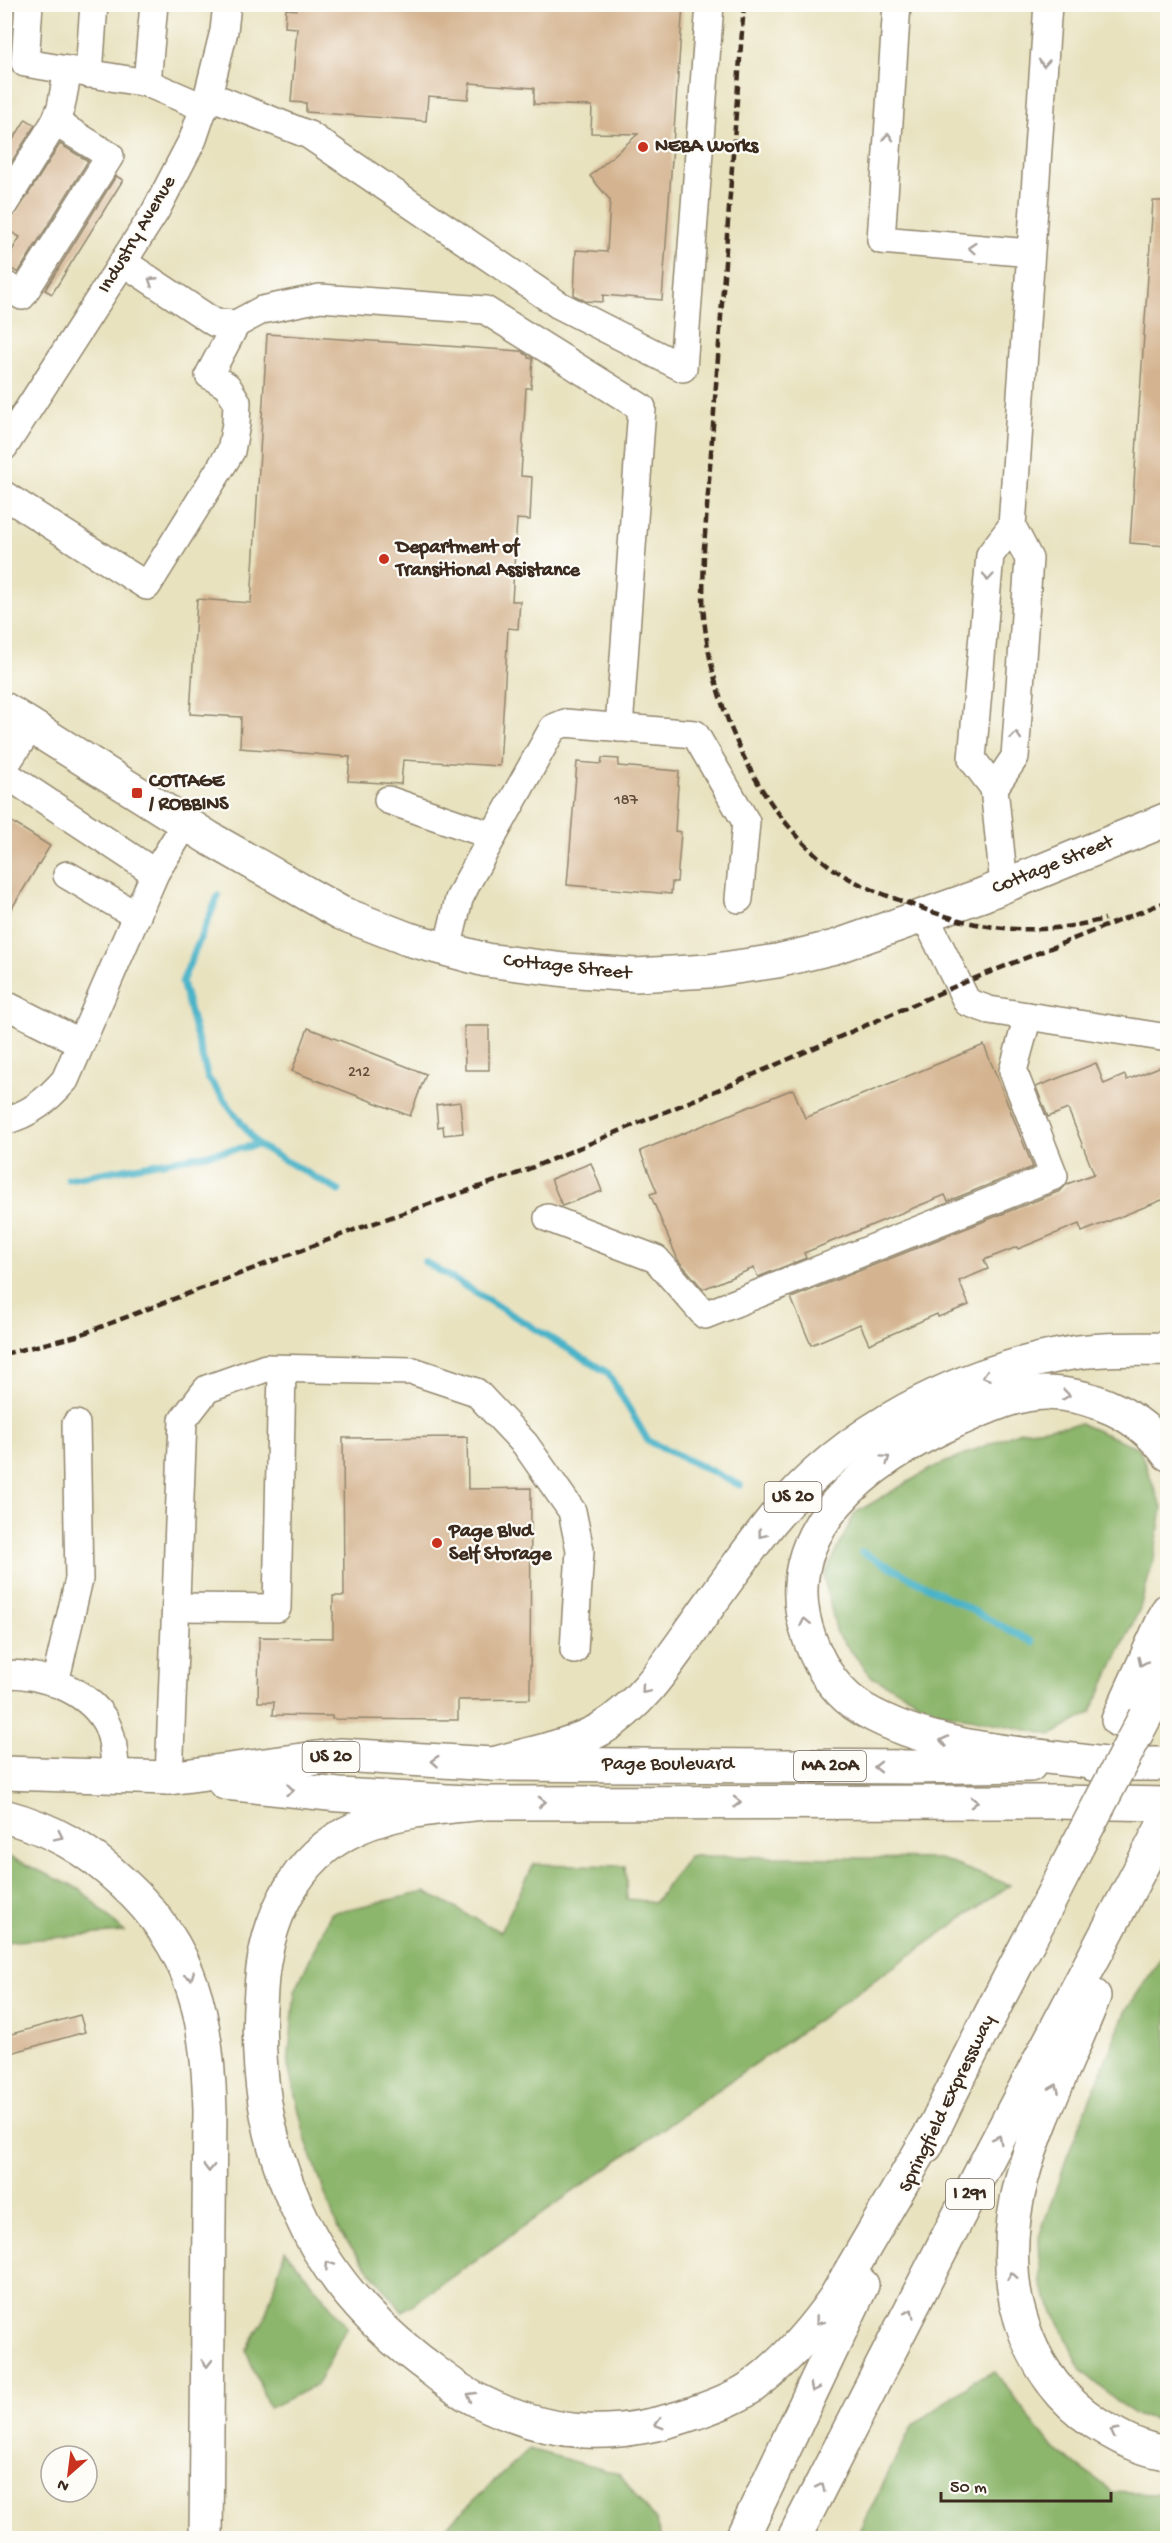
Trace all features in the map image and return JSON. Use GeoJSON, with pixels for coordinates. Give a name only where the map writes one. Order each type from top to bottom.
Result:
{"type":"FeatureCollection","features":[{"type":"Feature","properties":{"kind":"main road","name":"Cottage Street"},"geometry":{"type":"LineString","coordinates":[[18,717],[186,824],[341,914],[408,939],[486,960],[565,970],[635,975],[709,971],[777,961],[835,947],[925,916],[1167,819]]}},
{"type":"Feature","properties":{"kind":"main road","name":"US 20"},"geometry":{"type":"LineString","coordinates":[[493,1764],[581,1738],[599,1730],[621,1714],[656,1678],[742,1559],[791,1498],[835,1458],[896,1416],[944,1392],[1027,1364],[1093,1351],[1167,1349]]}},
{"type":"Feature","properties":{"kind":"main road"},"geometry":{"type":"LineString","coordinates":[[1105,1764],[946,1742],[901,1728],[855,1704],[839,1691],[824,1671],[807,1631],[801,1593],[805,1561],[811,1543],[832,1507],[862,1477],[926,1435],[976,1412],[1013,1399],[1036,1394],[1056,1394],[1102,1403],[1115,1409],[1152,1435],[1167,1454]]}},
{"type":"Feature","properties":{"kind":"main road"},"geometry":{"type":"LineString","coordinates":[[1132,1719],[1167,1610]]}},
{"type":"Feature","properties":{"kind":"main road","name":"Springfield Expressway"},"geometry":{"type":"LineString","coordinates":[[742,2538],[825,2367],[935,2126],[978,2038],[1016,1970],[1071,1845],[1132,1719],[1167,1675]]}},
{"type":"Feature","properties":{"kind":"main road","name":"Page Boulevard"},"geometry":{"type":"LineString","coordinates":[[169,1778],[340,1755],[493,1764],[901,1767],[1167,1764]]}},
{"type":"Feature","properties":{"kind":"main road","name":"Page Boulevard"},"geometry":{"type":"LineString","coordinates":[[4,1773],[169,1778],[339,1795],[484,1803],[1056,1802],[1167,1804]]}},
{"type":"Feature","properties":{"kind":"main road"},"geometry":{"type":"LineString","coordinates":[[484,1803],[435,1808],[377,1820],[343,1836],[308,1864],[282,1902],[269,1932],[262,1968],[258,2025],[259,2069],[272,2138],[288,2186],[310,2234],[330,2266],[365,2312],[385,2332],[447,2382],[479,2401],[520,2418],[551,2427],[605,2433],[660,2424],[711,2407],[741,2393],[766,2374],[819,2321],[835,2298],[935,2126]]}},
{"type":"Feature","properties":{"kind":"main road"},"geometry":{"type":"LineString","coordinates":[[4,1816],[35,1826],[76,1845],[103,1865],[144,1903],[163,1926],[181,1955],[200,2010],[207,2048],[210,2111],[206,2538]]}},
{"type":"Feature","properties":{"kind":"main road","name":"I 291"},"geometry":{"type":"LineString","coordinates":[[794,2538],[980,2174],[1167,1816]]}},
{"type":"Feature","properties":{"kind":"main road"},"geometry":{"type":"LineString","coordinates":[[1148,1851],[1086,2019],[1028,2155],[1012,2228],[1010,2264],[1025,2335],[1037,2361],[1055,2385],[1089,2419],[1140,2445],[1167,2453]]}},
{"type":"Feature","properties":{"kind":"street"},"geometry":{"type":"LineString","coordinates":[[29,4],[25,63],[147,83],[309,135],[559,305],[683,368],[710,4]]}},
{"type":"Feature","properties":{"kind":"street"},"geometry":{"type":"LineString","coordinates":[[4,204],[55,122],[79,72],[94,4]]}},
{"type":"Feature","properties":{"kind":"street"},"geometry":{"type":"LineString","coordinates":[[147,83],[154,4]]}},
{"type":"Feature","properties":{"kind":"street","name":"Industry Avenue"},"geometry":{"type":"LineString","coordinates":[[4,447],[155,212],[193,139],[207,101],[224,32],[226,4]]}},
{"type":"Feature","properties":{"kind":"street"},"geometry":{"type":"LineString","coordinates":[[897,4],[880,240],[1030,253]]}},
{"type":"Feature","properties":{"kind":"street"},"geometry":{"type":"LineString","coordinates":[[994,788],[1015,757],[1029,559],[1012,526],[1048,4]]}},
{"type":"Feature","properties":{"kind":"street"},"geometry":{"type":"LineString","coordinates":[[4,284],[22,296],[110,156],[55,122]]}},
{"type":"Feature","properties":{"kind":"street"},"geometry":{"type":"LineString","coordinates":[[123,262],[215,323],[236,324],[262,310],[321,298],[485,310],[642,408],[620,728]]}},
{"type":"Feature","properties":{"kind":"street"},"geometry":{"type":"LineString","coordinates":[[4,495],[147,586],[231,451],[237,402],[227,386],[209,375],[236,324]]}},
{"type":"Feature","properties":{"kind":"street"},"geometry":{"type":"LineString","coordinates":[[1004,885],[994,788],[972,759],[990,555],[1012,526]]}},
{"type":"Feature","properties":{"kind":"street"},"geometry":{"type":"LineString","coordinates":[[4,767],[18,717]]}},
{"type":"Feature","properties":{"kind":"street"},"geometry":{"type":"LineString","coordinates":[[447,949],[459,899],[554,728],[565,723],[695,734],[746,822],[739,899]]}},
{"type":"Feature","properties":{"kind":"street"},"geometry":{"type":"LineString","coordinates":[[4,773],[155,873]]}},
{"type":"Feature","properties":{"kind":"street"},"geometry":{"type":"LineString","coordinates":[[388,800],[493,836]]}},
{"type":"Feature","properties":{"kind":"street"},"geometry":{"type":"LineString","coordinates":[[4,1121],[15,1118],[46,1102],[65,1080],[155,873],[186,824]]}},
{"type":"Feature","properties":{"kind":"street"},"geometry":{"type":"LineString","coordinates":[[67,875],[137,916]]}},
{"type":"Feature","properties":{"kind":"street"},"geometry":{"type":"LineString","coordinates":[[925,916],[967,1002],[989,1010],[1167,1038]]}},
{"type":"Feature","properties":{"kind":"street"},"geometry":{"type":"LineString","coordinates":[[4,1004],[81,1043]]}},
{"type":"Feature","properties":{"kind":"street"},"geometry":{"type":"LineString","coordinates":[[548,1218],[656,1259],[705,1315],[1054,1176],[1013,1071],[1029,1016]]}},
{"type":"Feature","properties":{"kind":"street"},"geometry":{"type":"LineString","coordinates":[[169,1778],[183,1420],[207,1389],[266,1368],[413,1371],[476,1392],[525,1444],[572,1511],[580,1550],[574,1650]]}},
{"type":"Feature","properties":{"kind":"street"},"geometry":{"type":"LineString","coordinates":[[177,1607],[276,1608],[282,1369]]}},
{"type":"Feature","properties":{"kind":"street"},"geometry":{"type":"LineString","coordinates":[[55,1683],[79,1579],[76,1424]]}},
{"type":"Feature","properties":{"kind":"street"},"geometry":{"type":"LineString","coordinates":[[4,1674],[41,1677],[88,1702],[105,1721],[112,1740],[116,1776]]}},
{"type":"Feature","properties":{"kind":"green space"},"geometry":{"type":"Polygon","coordinates":[[[1081,1424],[1139,1448],[1162,1508],[1154,1558],[1140,1608],[1091,1713],[1052,1735],[940,1712],[872,1677],[837,1634],[824,1577],[855,1513],[932,1468],[1020,1431],[1081,1424]]]}},
{"type":"Feature","properties":{"kind":"green space"},"geometry":{"type":"Polygon","coordinates":[[[5,1855],[81,1890],[124,1932],[5,1942],[5,1855]]]}},
{"type":"Feature","properties":{"kind":"green space"},"geometry":{"type":"Polygon","coordinates":[[[689,1856],[940,1859],[1010,1885],[403,2311],[339,2232],[307,2144],[288,2066],[295,1991],[331,1913],[425,1892],[500,1932],[534,1864],[625,1866],[627,1899],[655,1902],[689,1856]]]}},
{"type":"Feature","properties":{"kind":"green space"},"geometry":{"type":"Polygon","coordinates":[[[1167,1949],[1168,2422],[1133,2414],[1082,2371],[1041,2285],[1039,2237],[1067,2157],[1125,2012],[1167,1949]]]}},
{"type":"Feature","properties":{"kind":"green space"},"geometry":{"type":"Polygon","coordinates":[[[285,2250],[347,2326],[317,2385],[269,2408],[246,2350],[264,2320],[285,2250]]]}},
{"type":"Feature","properties":{"kind":"green space"},"geometry":{"type":"Polygon","coordinates":[[[995,2372],[1052,2447],[1113,2492],[1167,2495],[1167,2538],[856,2538],[912,2426],[975,2380],[995,2372]]]}},
{"type":"Feature","properties":{"kind":"green space"},"geometry":{"type":"Polygon","coordinates":[[[529,2449],[619,2474],[655,2520],[661,2538],[434,2538],[529,2449]]]}},
{"type":"Feature","properties":{"kind":"building","name":"NEBA Works"},"geometry":{"type":"Polygon","coordinates":[[[298,4],[683,4],[662,300],[603,295],[603,302],[585,301],[574,295],[576,250],[607,252],[610,200],[590,176],[638,134],[591,133],[592,106],[534,104],[534,88],[470,83],[468,99],[428,96],[426,121],[306,112],[306,103],[291,102],[297,28],[285,27],[286,9],[297,10],[298,4]]]}},
{"type":"Feature","properties":{"kind":"building"},"geometry":{"type":"Polygon","coordinates":[[[26,119],[35,125],[7,169],[4,167],[4,154],[26,119]]]}},
{"type":"Feature","properties":{"kind":"building"},"geometry":{"type":"Polygon","coordinates":[[[60,144],[88,161],[18,273],[4,264],[20,237],[4,228],[4,222],[17,212],[60,144]]]}},
{"type":"Feature","properties":{"kind":"building"},"geometry":{"type":"Polygon","coordinates":[[[116,176],[123,180],[52,294],[45,290],[116,176]]]}},
{"type":"Feature","properties":{"kind":"building"},"geometry":{"type":"Polygon","coordinates":[[[1153,201],[1167,201],[1167,546],[1130,543],[1153,201]]]}},
{"type":"Feature","properties":{"kind":"building","name":"Department of Transitional Assistance"},"geometry":{"type":"Polygon","coordinates":[[[267,334],[521,351],[528,358],[533,358],[531,388],[526,388],[521,476],[532,477],[530,520],[517,519],[512,601],[520,601],[518,629],[508,628],[500,766],[403,760],[401,784],[348,781],[350,757],[240,748],[241,717],[190,714],[197,599],[251,603],[267,334]]]}},
{"type":"Feature","properties":{"kind":"building"},"geometry":{"type":"Polygon","coordinates":[[[602,758],[619,759],[618,766],[679,771],[675,831],[681,832],[677,882],[672,882],[671,894],[567,885],[577,762],[601,764],[602,758]]]}},
{"type":"Feature","properties":{"kind":"building"},"geometry":{"type":"Polygon","coordinates":[[[4,817],[50,846],[4,921],[4,817]]]}},
{"type":"Feature","properties":{"kind":"building"},"geometry":{"type":"Polygon","coordinates":[[[464,1026],[489,1026],[489,1070],[465,1070],[464,1026]]]}},
{"type":"Feature","properties":{"kind":"building"},"geometry":{"type":"Polygon","coordinates":[[[308,1028],[426,1074],[410,1116],[292,1071],[308,1028]]]}},
{"type":"Feature","properties":{"kind":"building"},"geometry":{"type":"Polygon","coordinates":[[[984,1045],[1033,1167],[948,1201],[945,1195],[804,1253],[806,1258],[758,1277],[754,1268],[703,1289],[678,1260],[650,1194],[657,1192],[640,1151],[793,1089],[805,1118],[984,1045]]]}},
{"type":"Feature","properties":{"kind":"building"},"geometry":{"type":"Polygon","coordinates":[[[1096,1063],[1104,1084],[1125,1075],[1127,1080],[1164,1065],[1167,1075],[1167,1198],[1082,1232],[1079,1224],[984,1260],[988,1269],[959,1281],[969,1305],[938,1317],[937,1314],[869,1344],[860,1324],[811,1345],[791,1298],[1060,1191],[1067,1184],[1094,1174],[1068,1109],[1048,1117],[1036,1087],[1096,1063]]]}},
{"type":"Feature","properties":{"kind":"building"},"geometry":{"type":"Polygon","coordinates":[[[460,1102],[463,1133],[444,1135],[443,1126],[438,1127],[436,1105],[460,1102]]]}},
{"type":"Feature","properties":{"kind":"building"},"geometry":{"type":"Polygon","coordinates":[[[591,1163],[602,1191],[562,1206],[551,1179],[591,1163]]]}},
{"type":"Feature","properties":{"kind":"building","name":"Page Blvd Self Storage"},"geometry":{"type":"Polygon","coordinates":[[[467,1437],[468,1489],[531,1488],[530,1699],[458,1700],[458,1720],[332,1719],[332,1716],[273,1715],[274,1702],[258,1702],[259,1637],[333,1638],[333,1596],[344,1596],[343,1438],[467,1437]]]}},
{"type":"Feature","properties":{"kind":"building"},"geometry":{"type":"Polygon","coordinates":[[[80,2015],[85,2032],[4,2055],[4,2036],[80,2015]]]}},
{"type":"Feature","properties":{"kind":"waterway"},"geometry":{"type":"LineString","coordinates":[[218,896],[182,982],[208,1078],[258,1145],[339,1191]]}},
{"type":"Feature","properties":{"kind":"waterway"},"geometry":{"type":"LineString","coordinates":[[68,1179],[258,1145]]}},
{"type":"Feature","properties":{"kind":"waterway"},"geometry":{"type":"LineString","coordinates":[[425,1262],[608,1373],[648,1441],[740,1485]]}},
{"type":"Feature","properties":{"kind":"waterway"},"geometry":{"type":"LineString","coordinates":[[862,1552],[1032,1642]]}},
{"type":"Feature","properties":{"kind":"railway"},"geometry":{"type":"LineString","coordinates":[[744,4],[704,548],[703,591],[709,651],[728,720],[759,785],[779,814],[802,841],[827,864],[857,883],[938,914],[985,926],[1008,929],[1054,928],[1105,919]]}},
{"type":"Feature","properties":{"kind":"railway"},"geometry":{"type":"LineString","coordinates":[[4,1354],[77,1336],[354,1230],[519,1173],[732,1084],[958,985],[1168,901]]}},
{"type":"Feature","properties":{"kind":"place","name":"NEBA Works"},"geometry":{"type":"Point","coordinates":[643,147]}},
{"type":"Feature","properties":{"kind":"place","name":"Department of Transitional Assistance"},"geometry":{"type":"Point","coordinates":[384,559]}},
{"type":"Feature","properties":{"kind":"place","name":"COTTAGE / ROBBINS"},"geometry":{"type":"Point","coordinates":[137,793]}},
{"type":"Feature","properties":{"kind":"place","name":"Page Blvd Self Storage"},"geometry":{"type":"Point","coordinates":[437,1543]}}]}
